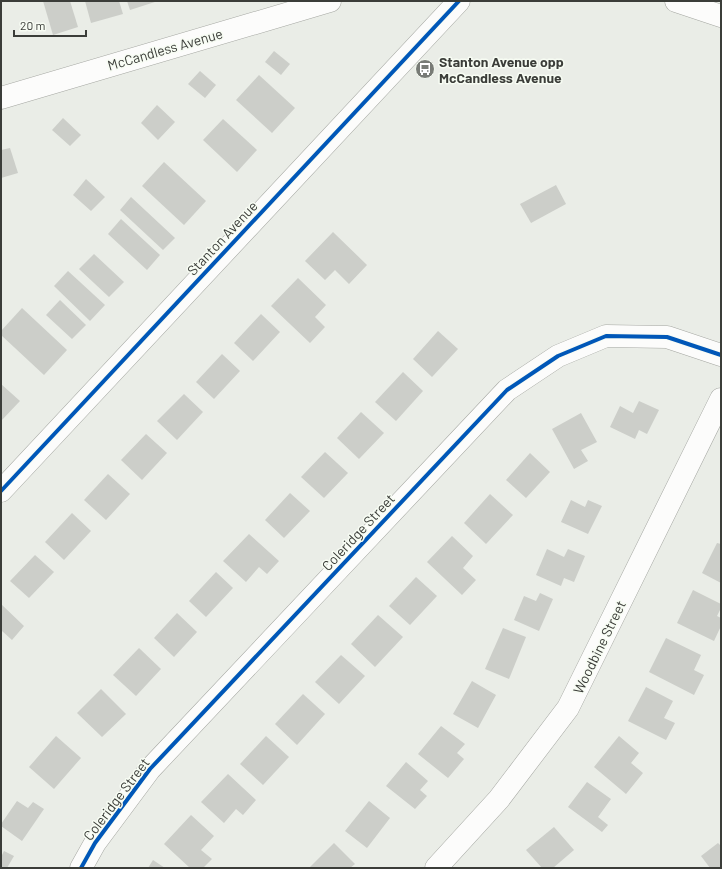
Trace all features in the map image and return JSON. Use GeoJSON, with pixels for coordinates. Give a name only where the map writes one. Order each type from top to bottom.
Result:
{"type":"FeatureCollection","features":[{"type":"Feature","properties":{"kind":"street","name":"McCandless Avenue"},"geometry":{"type":"LineString","coordinates":[[1,98],[330,1]]}},
{"type":"Feature","properties":{"kind":"street","name":"Stanton Avenue"},"geometry":{"type":"LineString","coordinates":[[1,491],[459,1]]}},
{"type":"Feature","properties":{"kind":"street"},"geometry":{"type":"LineString","coordinates":[[676,1],[721,16]]}},
{"type":"Feature","properties":{"kind":"street","name":"Coleridge Street"},"geometry":{"type":"LineString","coordinates":[[81,868],[95,843],[150,769],[507,390],[558,356],[606,336],[667,337],[721,355]]}},
{"type":"Feature","properties":{"kind":"street","name":"Woodbine Street"},"geometry":{"type":"LineString","coordinates":[[436,868],[498,799],[568,708],[721,399]]}},
{"type":"Feature","properties":{"kind":"building"},"geometry":{"type":"Polygon","coordinates":[[[43,1],[70,1],[78,27],[53,35],[43,1]]]}},
{"type":"Feature","properties":{"kind":"building"},"geometry":{"type":"Polygon","coordinates":[[[85,1],[119,1],[123,14],[91,23],[85,1]]]}},
{"type":"Feature","properties":{"kind":"building"},"geometry":{"type":"Polygon","coordinates":[[[127,1],[158,1],[130,10],[127,1]]]}},
{"type":"Feature","properties":{"kind":"building"},"geometry":{"type":"Polygon","coordinates":[[[274,51],[290,64],[281,75],[265,62],[274,51]]]}},
{"type":"Feature","properties":{"kind":"building"},"geometry":{"type":"Polygon","coordinates":[[[200,71],[216,85],[205,98],[188,84],[200,71]]]}},
{"type":"Feature","properties":{"kind":"building"},"geometry":{"type":"Polygon","coordinates":[[[259,75],[295,108],[272,133],[236,100],[259,75]]]}},
{"type":"Feature","properties":{"kind":"building"},"geometry":{"type":"Polygon","coordinates":[[[157,105],[175,122],[158,140],[141,123],[157,105]]]}},
{"type":"Feature","properties":{"kind":"building"},"geometry":{"type":"Polygon","coordinates":[[[63,118],[81,135],[70,146],[52,130],[63,118]]]}},
{"type":"Feature","properties":{"kind":"building"},"geometry":{"type":"Polygon","coordinates":[[[223,119],[257,150],[237,172],[203,140],[223,119]]]}},
{"type":"Feature","properties":{"kind":"building"},"geometry":{"type":"Polygon","coordinates":[[[10,148],[18,173],[1,178],[1,150],[10,148]]]}},
{"type":"Feature","properties":{"kind":"building"},"geometry":{"type":"Polygon","coordinates":[[[164,162],[206,201],[184,225],[142,186],[164,162]]]}},
{"type":"Feature","properties":{"kind":"building"},"geometry":{"type":"Polygon","coordinates":[[[86,179],[105,197],[91,211],[73,195],[86,179]]]}},
{"type":"Feature","properties":{"kind":"building"},"geometry":{"type":"Polygon","coordinates":[[[556,185],[566,204],[531,223],[520,204],[556,185]]]}},
{"type":"Feature","properties":{"kind":"building"},"geometry":{"type":"Polygon","coordinates":[[[131,197],[175,238],[163,250],[120,210],[131,197]]]}},
{"type":"Feature","properties":{"kind":"building"},"geometry":{"type":"Polygon","coordinates":[[[121,219],[160,255],[147,270],[108,234],[121,219]]]}},
{"type":"Feature","properties":{"kind":"building"},"geometry":{"type":"Polygon","coordinates":[[[333,232],[367,265],[349,284],[335,270],[325,280],[305,261],[333,232]]]}},
{"type":"Feature","properties":{"kind":"building"},"geometry":{"type":"Polygon","coordinates":[[[94,254],[124,282],[109,297],[79,269],[94,254]]]}},
{"type":"Feature","properties":{"kind":"building"},"geometry":{"type":"Polygon","coordinates":[[[68,271],[105,305],[90,321],[54,286],[68,271]]]}},
{"type":"Feature","properties":{"kind":"building"},"geometry":{"type":"Polygon","coordinates":[[[298,278],[326,305],[315,317],[325,327],[310,343],[271,306],[298,278]]]}},
{"type":"Feature","properties":{"kind":"building"},"geometry":{"type":"Polygon","coordinates":[[[60,300],[86,325],[72,339],[46,315],[60,300]]]}},
{"type":"Feature","properties":{"kind":"building"},"geometry":{"type":"Polygon","coordinates":[[[22,308],[67,350],[44,375],[1,335],[1,331],[22,308]]]}},
{"type":"Feature","properties":{"kind":"building"},"geometry":{"type":"Polygon","coordinates":[[[261,314],[280,332],[253,361],[234,343],[261,314]]]}},
{"type":"Feature","properties":{"kind":"building"},"geometry":{"type":"Polygon","coordinates":[[[438,331],[458,349],[432,377],[413,359],[438,331]]]}},
{"type":"Feature","properties":{"kind":"building"},"geometry":{"type":"Polygon","coordinates":[[[222,354],[240,371],[214,399],[196,382],[222,354]]]}},
{"type":"Feature","properties":{"kind":"building"},"geometry":{"type":"Polygon","coordinates":[[[403,372],[423,391],[396,421],[375,402],[403,372]]]}},
{"type":"Feature","properties":{"kind":"building"},"geometry":{"type":"Polygon","coordinates":[[[1,384],[20,401],[1,421],[1,384]]]}},
{"type":"Feature","properties":{"kind":"building"},"geometry":{"type":"Polygon","coordinates":[[[184,394],[203,412],[177,440],[157,421],[184,394]]]}},
{"type":"Feature","properties":{"kind":"building"},"geometry":{"type":"Polygon","coordinates":[[[639,401],[659,410],[647,434],[639,430],[635,439],[610,427],[620,406],[633,413],[639,401]]]}},
{"type":"Feature","properties":{"kind":"building"},"geometry":{"type":"Polygon","coordinates":[[[361,412],[384,433],[359,459],[337,438],[361,412]]]}},
{"type":"Feature","properties":{"kind":"building"},"geometry":{"type":"Polygon","coordinates":[[[581,413],[597,442],[581,450],[588,461],[574,469],[552,429],[581,413]]]}},
{"type":"Feature","properties":{"kind":"building"},"geometry":{"type":"Polygon","coordinates":[[[146,434],[167,453],[142,480],[121,460],[146,434]]]}},
{"type":"Feature","properties":{"kind":"building"},"geometry":{"type":"Polygon","coordinates":[[[325,452],[348,473],[324,498],[301,477],[325,452]]]}},
{"type":"Feature","properties":{"kind":"building"},"geometry":{"type":"Polygon","coordinates":[[[530,453],[550,472],[526,498],[506,480],[530,453]]]}},
{"type":"Feature","properties":{"kind":"building"},"geometry":{"type":"Polygon","coordinates":[[[108,474],[130,494],[106,520],[84,500],[108,474]]]}},
{"type":"Feature","properties":{"kind":"building"},"geometry":{"type":"Polygon","coordinates":[[[290,493],[310,511],[284,538],[265,520],[290,493]]]}},
{"type":"Feature","properties":{"kind":"building"},"geometry":{"type":"Polygon","coordinates":[[[490,494],[513,515],[486,544],[464,523],[490,494]]]}},
{"type":"Feature","properties":{"kind":"building"},"geometry":{"type":"Polygon","coordinates":[[[571,500],[585,507],[588,500],[602,506],[588,534],[561,522],[571,500]]]}},
{"type":"Feature","properties":{"kind":"building"},"geometry":{"type":"Polygon","coordinates":[[[72,513],[91,531],[64,560],[45,542],[72,513]]]}},
{"type":"Feature","properties":{"kind":"building"},"geometry":{"type":"Polygon","coordinates":[[[249,534],[279,561],[267,574],[259,567],[246,582],[223,561],[249,534]]]}},
{"type":"Feature","properties":{"kind":"building"},"geometry":{"type":"Polygon","coordinates":[[[452,536],[473,556],[463,568],[476,580],[462,595],[427,562],[452,536]]]}},
{"type":"Feature","properties":{"kind":"building"},"geometry":{"type":"Polygon","coordinates":[[[717,543],[721,544],[721,583],[702,573],[717,543]]]}},
{"type":"Feature","properties":{"kind":"building"},"geometry":{"type":"Polygon","coordinates":[[[547,549],[564,557],[568,549],[585,556],[574,582],[564,578],[561,586],[536,575],[547,549]]]}},
{"type":"Feature","properties":{"kind":"building"},"geometry":{"type":"Polygon","coordinates":[[[35,555],[54,572],[29,598],[10,581],[35,555]]]}},
{"type":"Feature","properties":{"kind":"building"},"geometry":{"type":"Polygon","coordinates":[[[216,572],[233,588],[206,617],[189,601],[216,572]]]}},
{"type":"Feature","properties":{"kind":"building"},"geometry":{"type":"Polygon","coordinates":[[[416,577],[437,596],[410,625],[389,606],[416,577]]]}},
{"type":"Feature","properties":{"kind":"building"},"geometry":{"type":"Polygon","coordinates":[[[693,590],[721,604],[721,608],[717,616],[721,618],[721,626],[714,641],[677,623],[693,590]]]}},
{"type":"Feature","properties":{"kind":"building"},"geometry":{"type":"Polygon","coordinates":[[[540,593],[553,599],[539,631],[514,620],[524,596],[536,601],[540,593]]]}},
{"type":"Feature","properties":{"kind":"building"},"geometry":{"type":"Polygon","coordinates":[[[1,604],[24,626],[12,640],[2,631],[1,632],[1,604]]]}},
{"type":"Feature","properties":{"kind":"building"},"geometry":{"type":"Polygon","coordinates":[[[177,613],[197,632],[174,657],[154,638],[177,613]]]}},
{"type":"Feature","properties":{"kind":"building"},"geometry":{"type":"Polygon","coordinates":[[[378,615],[403,637],[375,667],[351,644],[378,615]]]}},
{"type":"Feature","properties":{"kind":"building"},"geometry":{"type":"Polygon","coordinates":[[[503,628],[526,637],[509,679],[485,669],[503,628]]]}},
{"type":"Feature","properties":{"kind":"building"},"geometry":{"type":"Polygon","coordinates":[[[666,638],[701,655],[694,670],[704,675],[694,695],[649,672],[666,638]]]}},
{"type":"Feature","properties":{"kind":"building"},"geometry":{"type":"Polygon","coordinates":[[[139,648],[161,669],[136,696],[113,675],[139,648]]]}},
{"type":"Feature","properties":{"kind":"building"},"geometry":{"type":"Polygon","coordinates":[[[341,655],[365,676],[339,704],[315,682],[341,655]]]}},
{"type":"Feature","properties":{"kind":"building"},"geometry":{"type":"Polygon","coordinates":[[[472,681],[496,695],[478,728],[453,714],[472,681]]]}},
{"type":"Feature","properties":{"kind":"building"},"geometry":{"type":"Polygon","coordinates":[[[646,687],[673,701],[664,718],[675,723],[666,740],[628,721],[646,687]]]}},
{"type":"Feature","properties":{"kind":"building"},"geometry":{"type":"Polygon","coordinates":[[[101,689],[126,714],[102,737],[77,713],[101,689]]]}},
{"type":"Feature","properties":{"kind":"building"},"geometry":{"type":"Polygon","coordinates":[[[303,694],[325,714],[297,745],[275,724],[303,694]]]}},
{"type":"Feature","properties":{"kind":"building"},"geometry":{"type":"Polygon","coordinates":[[[441,726],[465,744],[457,753],[464,759],[448,778],[418,754],[441,726]]]}},
{"type":"Feature","properties":{"kind":"building"},"geometry":{"type":"Polygon","coordinates":[[[56,736],[81,758],[54,789],[29,767],[56,736]]]}},
{"type":"Feature","properties":{"kind":"building"},"geometry":{"type":"Polygon","coordinates":[[[266,736],[289,757],[263,785],[240,764],[266,736]]]}},
{"type":"Feature","properties":{"kind":"building"},"geometry":{"type":"Polygon","coordinates":[[[619,736],[639,753],[631,763],[643,773],[626,794],[594,767],[619,736]]]}},
{"type":"Feature","properties":{"kind":"building"},"geometry":{"type":"Polygon","coordinates":[[[406,762],[428,781],[420,790],[427,796],[415,809],[386,786],[406,762]]]}},
{"type":"Feature","properties":{"kind":"building"},"geometry":{"type":"Polygon","coordinates":[[[228,774],[256,800],[243,815],[236,809],[224,823],[201,802],[228,774]]]}},
{"type":"Feature","properties":{"kind":"building"},"geometry":{"type":"Polygon","coordinates":[[[587,782],[611,799],[598,817],[608,825],[602,832],[568,807],[587,782]]]}},
{"type":"Feature","properties":{"kind":"building"},"geometry":{"type":"Polygon","coordinates":[[[17,801],[28,808],[33,802],[44,809],[22,841],[1,826],[17,801]]]}},
{"type":"Feature","properties":{"kind":"building"},"geometry":{"type":"Polygon","coordinates":[[[369,801],[390,818],[367,848],[345,831],[369,801]]]}},
{"type":"Feature","properties":{"kind":"building"},"geometry":{"type":"Polygon","coordinates":[[[191,815],[214,836],[201,850],[212,859],[203,868],[190,868],[164,844],[191,815]]]}},
{"type":"Feature","properties":{"kind":"building"},"geometry":{"type":"Polygon","coordinates":[[[554,827],[574,850],[553,868],[542,868],[526,850],[554,827]]]}},
{"type":"Feature","properties":{"kind":"building"},"geometry":{"type":"Polygon","coordinates":[[[334,843],[355,864],[350,868],[309,868],[334,843]]]}},
{"type":"Feature","properties":{"kind":"building"},"geometry":{"type":"Polygon","coordinates":[[[718,843],[721,846],[721,868],[710,868],[701,856],[718,843]]]}},
{"type":"Feature","properties":{"kind":"building"},"geometry":{"type":"Polygon","coordinates":[[[4,851],[14,856],[7,868],[1,868],[1,857],[4,851]]]}},
{"type":"Feature","properties":{"kind":"building"},"geometry":{"type":"Polygon","coordinates":[[[153,860],[165,868],[148,868],[153,860]]]}},
{"type":"Feature","properties":{"kind":"cycle path"},"geometry":{"type":"LineString","coordinates":[[1,491],[459,1]]}},
{"type":"Feature","properties":{"kind":"cycle path"},"geometry":{"type":"LineString","coordinates":[[81,868],[95,843],[150,769],[507,390],[558,356],[606,336],[667,337],[721,355]]}},
{"type":"Feature","properties":{"kind":"place","name":"Stanton Avenue opp McCandless Avenue"},"geometry":{"type":"Point","coordinates":[425,69]}}]}
